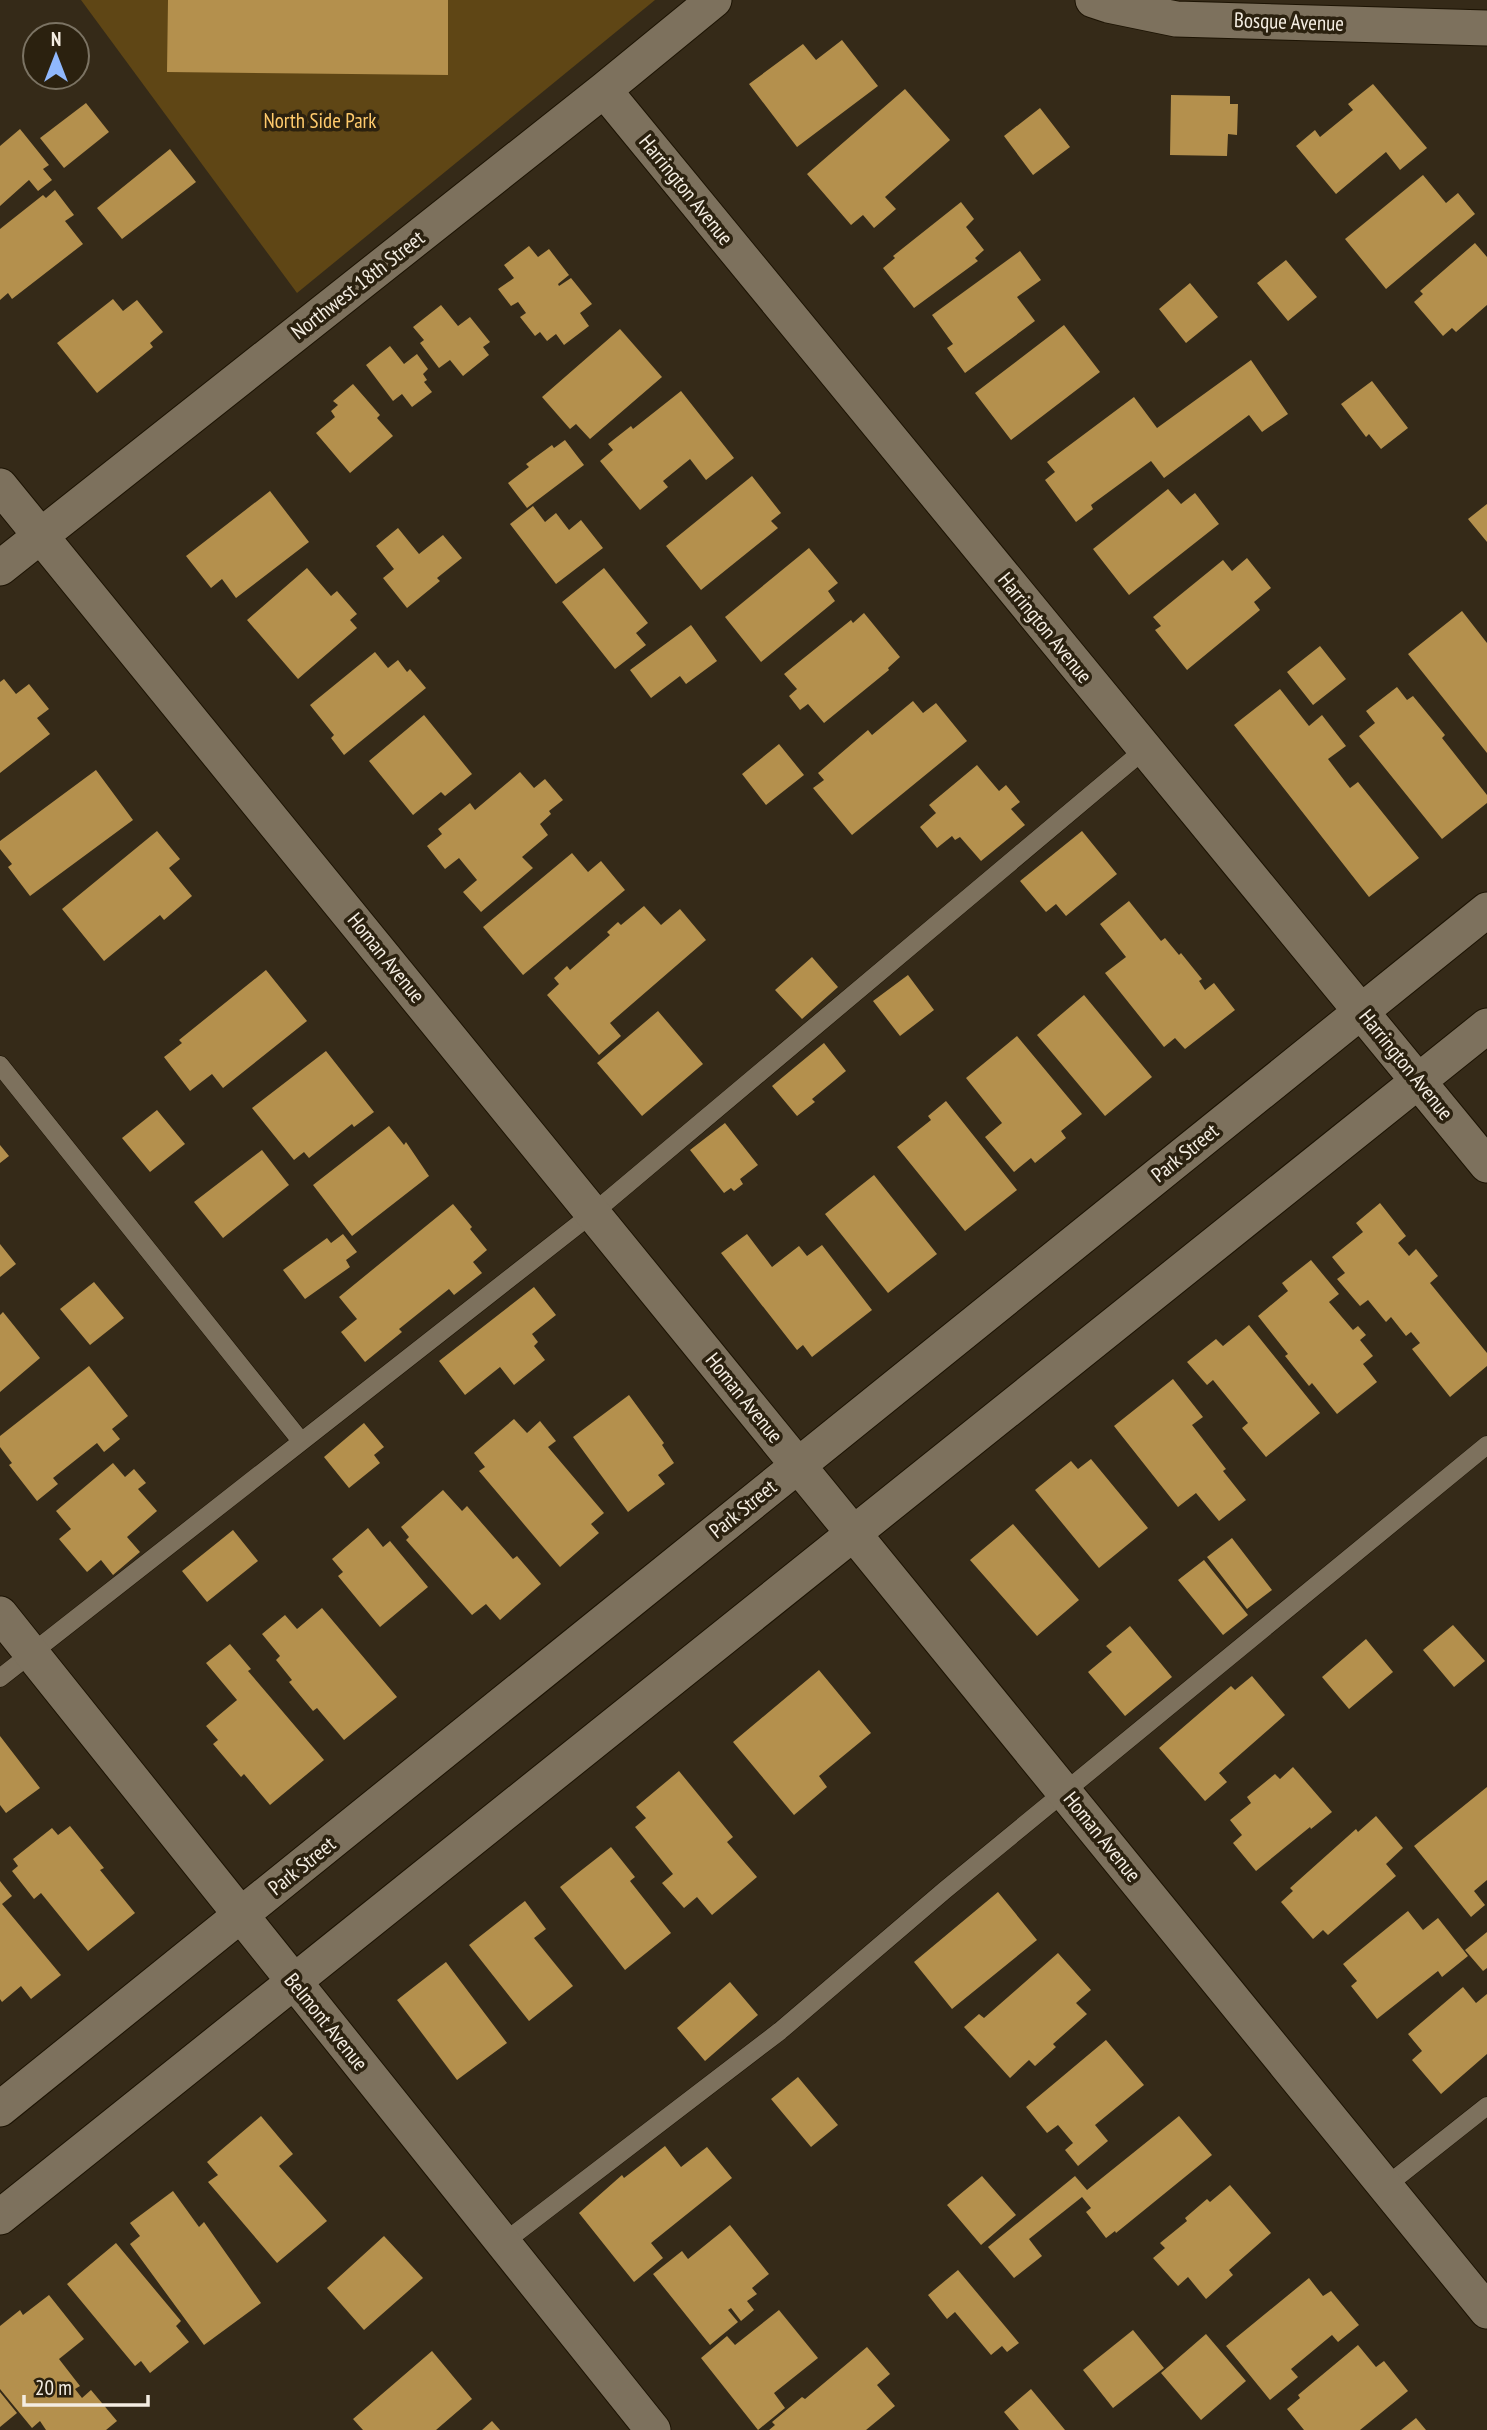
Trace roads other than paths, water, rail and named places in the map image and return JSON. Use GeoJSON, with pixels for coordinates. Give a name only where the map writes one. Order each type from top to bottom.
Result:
{"type":"FeatureCollection","features":[{"type":"Feature","properties":{"kind":"street","name":"Northwest 18th Street"},"geometry":{"type":"LineString","coordinates":[[0,568],[604,90],[708,2]]}},
{"type":"Feature","properties":{"kind":"street","name":"Bosque Avenue"},"geometry":{"type":"LineString","coordinates":[[1103,2],[1176,19],[1487,28]]}},
{"type":"Feature","properties":{"kind":"street","name":"Harrington Avenue"},"geometry":{"type":"LineString","coordinates":[[604,90],[1487,1165]]}},
{"type":"Feature","properties":{"kind":"street","name":"Homan Avenue"},"geometry":{"type":"LineString","coordinates":[[0,486],[1487,2311]]}},
{"type":"Feature","properties":{"kind":"street","name":"Park Street"},"geometry":{"type":"LineString","coordinates":[[0,2109],[1487,910]]}},
{"type":"Feature","properties":{"kind":"street"},"geometry":{"type":"LineString","coordinates":[[0,2217],[1487,1026]]}},
{"type":"Feature","properties":{"kind":"street","name":"Belmont Avenue"},"geometry":{"type":"LineString","coordinates":[[0,1614],[653,2430]]}},
{"type":"Feature","properties":{"kind":"lane"},"geometry":{"type":"LineString","coordinates":[[0,1678],[593,1213],[1144,750]]}},
{"type":"Feature","properties":{"kind":"lane"},"geometry":{"type":"LineString","coordinates":[[0,1065],[301,1441]]}},
{"type":"Feature","properties":{"kind":"lane"},"geometry":{"type":"LineString","coordinates":[[503,2242],[780,2031],[1065,1791],[1487,1445]]}},
{"type":"Feature","properties":{"kind":"lane"},"geometry":{"type":"LineString","coordinates":[[1385,2186],[1487,2106]]}},
{"type":"Feature","properties":{"kind":"park label","name":"North Side Park"},"geometry":{"type":"Point","coordinates":[320,121]}}]}
